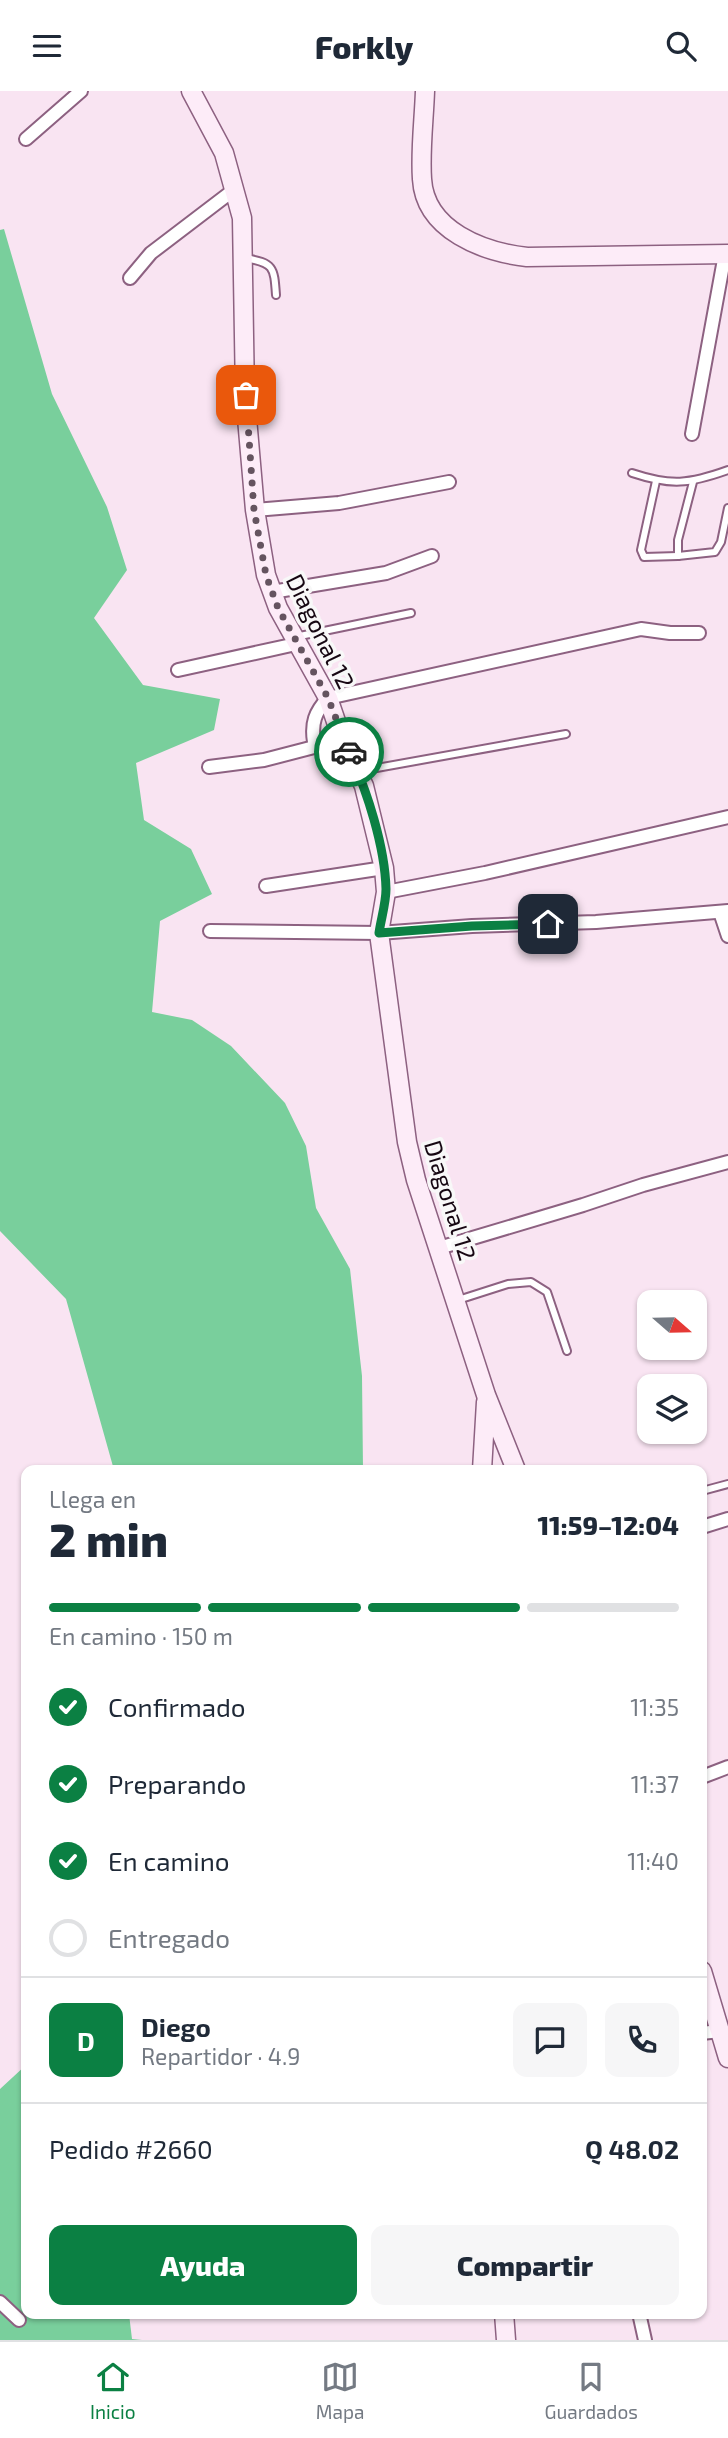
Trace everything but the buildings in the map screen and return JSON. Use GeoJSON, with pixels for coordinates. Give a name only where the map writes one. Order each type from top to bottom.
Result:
{"type":"FeatureCollection","features":[{"type":"Feature","properties":{"kind":"main road","name":"Diagonal 12"},"geometry":{"type":"LineString","coordinates":[[191,91],[224,153],[242,218],[246,395],[259,543],[272,592],[295,641],[328,698],[367,798],[384,868],[386,892],[379,933],[407,1142],[486,1395],[514,1465]]}},
{"type":"Feature","properties":{"kind":"main road"},"geometry":{"type":"LineString","coordinates":[[425,91],[422,179],[426,199],[438,218],[457,234],[479,246],[503,254],[527,257],[727,254]]}},
{"type":"Feature","properties":{"kind":"main road"},"geometry":{"type":"LineString","coordinates":[[482,1465],[486,1395]]}},
{"type":"Feature","properties":{"kind":"main road"},"geometry":{"type":"LineString","coordinates":[[707,2005],[711,2032],[728,2059]]}},
{"type":"Feature","properties":{"kind":"main road"},"geometry":{"type":"LineString","coordinates":[[504,2319],[506,2340]]}},
{"type":"Feature","properties":{"kind":"street"},"geometry":{"type":"LineString","coordinates":[[26,139],[81,91]]}},
{"type":"Feature","properties":{"kind":"street"},"geometry":{"type":"LineString","coordinates":[[130,278],[151,253],[235,190]]}},
{"type":"Feature","properties":{"kind":"street"},"geometry":{"type":"LineString","coordinates":[[692,434],[727,254]]}},
{"type":"Feature","properties":{"kind":"street"},"geometry":{"type":"LineString","coordinates":[[254,510],[339,503],[449,482]]}},
{"type":"Feature","properties":{"kind":"street"},"geometry":{"type":"LineString","coordinates":[[272,592],[386,573],[432,556]]}},
{"type":"Feature","properties":{"kind":"street"},"geometry":{"type":"LineString","coordinates":[[318,745],[314,742],[313,720],[318,708],[328,698],[640,629],[699,633]]}},
{"type":"Feature","properties":{"kind":"street"},"geometry":{"type":"LineString","coordinates":[[178,670],[295,641]]}},
{"type":"Feature","properties":{"kind":"street"},"geometry":{"type":"LineString","coordinates":[[209,767],[264,759],[342,739]]}},
{"type":"Feature","properties":{"kind":"street"},"geometry":{"type":"LineString","coordinates":[[386,892],[485,873],[728,817]]}},
{"type":"Feature","properties":{"kind":"street"},"geometry":{"type":"LineString","coordinates":[[266,886],[384,868]]}},
{"type":"Feature","properties":{"kind":"street"},"geometry":{"type":"LineString","coordinates":[[210,931],[379,933],[472,926],[596,922],[724,911],[728,936]]}},
{"type":"Feature","properties":{"kind":"street"},"geometry":{"type":"LineString","coordinates":[[439,1248],[643,1185],[728,1162]]}},
{"type":"Feature","properties":{"kind":"street"},"geometry":{"type":"LineString","coordinates":[[707,1525],[728,1519]]}},
{"type":"Feature","properties":{"kind":"street"},"geometry":{"type":"LineString","coordinates":[[707,1774],[728,1767]]}},
{"type":"Feature","properties":{"kind":"street"},"geometry":{"type":"LineString","coordinates":[[0,2302],[19,2320]]}},
{"type":"Feature","properties":{"kind":"street"},"geometry":{"type":"LineString","coordinates":[[640,2319],[645,2340]]}},
{"type":"Feature","properties":{"kind":"lane"},"geometry":{"type":"LineString","coordinates":[[243,258],[268,264],[274,271],[276,295]]}},
{"type":"Feature","properties":{"kind":"lane"},"geometry":{"type":"LineString","coordinates":[[632,473],[656,481],[693,482],[728,470]]}},
{"type":"Feature","properties":{"kind":"lane"},"geometry":{"type":"LineString","coordinates":[[656,481],[641,550],[645,557],[715,552],[721,543],[728,508]]}},
{"type":"Feature","properties":{"kind":"lane"},"geometry":{"type":"LineString","coordinates":[[678,556],[678,540],[693,482]]}},
{"type":"Feature","properties":{"kind":"lane"},"geometry":{"type":"LineString","coordinates":[[295,641],[411,613]]}},
{"type":"Feature","properties":{"kind":"lane"},"geometry":{"type":"LineString","coordinates":[[358,772],[566,734]]}},
{"type":"Feature","properties":{"kind":"lane"},"geometry":{"type":"LineString","coordinates":[[456,1301],[508,1284],[531,1282],[547,1292],[567,1351]]}},
{"type":"Feature","properties":{"kind":"lane"},"geometry":{"type":"LineString","coordinates":[[707,1490],[728,1483]]}},
{"type":"Feature","properties":{"kind":"green space"},"geometry":{"type":"Polygon","coordinates":[[[4,229],[52,394],[107,507],[127,570],[94,618],[143,685],[220,699],[214,730],[136,763],[144,820],[191,849],[212,894],[160,921],[152,1012],[192,1020],[231,1046],[285,1103],[306,1146],[316,1208],[350,1269],[362,1376],[363,1465],[113,1465],[66,1299],[0,1231],[0,230],[4,229]]]}},
{"type":"Feature","properties":{"kind":"green space"},"geometry":{"type":"Polygon","coordinates":[[[21,2070],[21,2319],[130,2319],[132,2339],[142,2340],[0,2340],[0,2089],[21,2070]]]}},
{"type":"Feature","properties":{"kind":"way so far"},"geometry":{"type":"LineString","coordinates":[[246,395],[254,510],[266,575],[278,608],[296,644],[328,698],[349,752]]}},
{"type":"Feature","properties":{"kind":"route"},"geometry":{"type":"LineString","coordinates":[[349,752],[364,786],[384,868],[386,892],[379,933],[548,924]]}}]}
